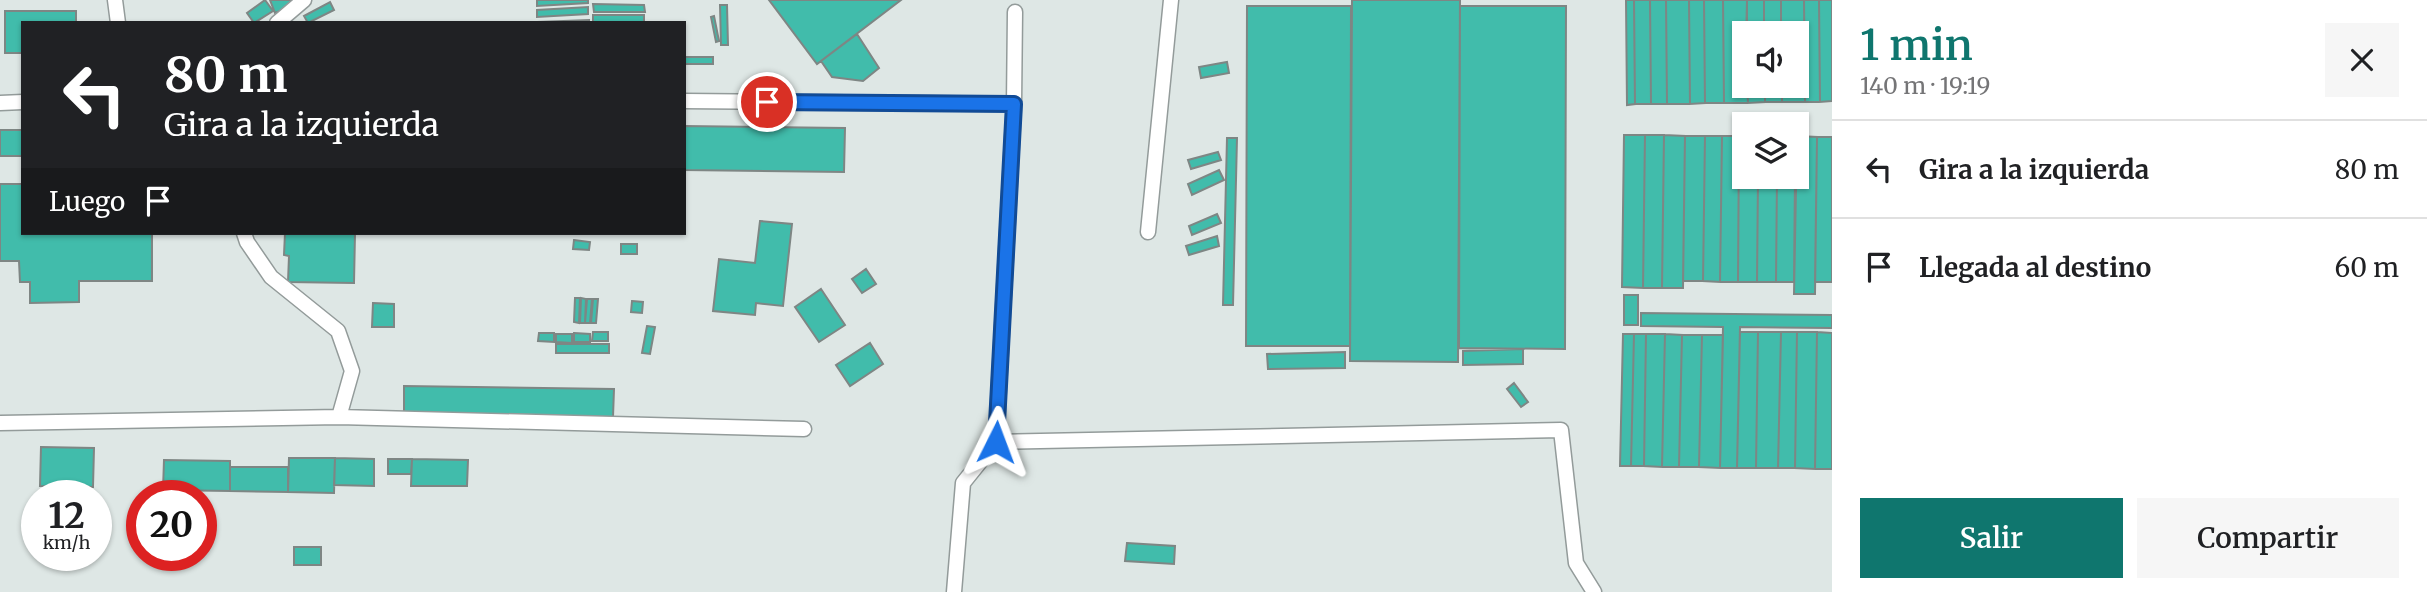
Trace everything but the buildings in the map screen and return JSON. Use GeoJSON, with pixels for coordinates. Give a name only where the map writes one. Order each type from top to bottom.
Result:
{"type":"FeatureCollection","features":[{"type":"Feature","properties":{"kind":"lane"},"geometry":{"type":"LineString","coordinates":[[115,0],[118,21]]}},
{"type":"Feature","properties":{"kind":"lane"},"geometry":{"type":"LineString","coordinates":[[279,21],[304,0]]}},
{"type":"Feature","properties":{"kind":"lane"},"geometry":{"type":"LineString","coordinates":[[1149,232],[1171,0]]}},
{"type":"Feature","properties":{"kind":"lane"},"geometry":{"type":"LineString","coordinates":[[954,592],[963,483],[996,442],[1014,104],[1014,12]]}},
{"type":"Feature","properties":{"kind":"lane"},"geometry":{"type":"LineString","coordinates":[[0,103],[21,102]]}},
{"type":"Feature","properties":{"kind":"lane"},"geometry":{"type":"LineString","coordinates":[[686,102],[1014,104]]}},
{"type":"Feature","properties":{"kind":"lane"},"geometry":{"type":"LineString","coordinates":[[245,235],[271,276],[338,331],[352,371],[339,417]]}},
{"type":"Feature","properties":{"kind":"lane"},"geometry":{"type":"LineString","coordinates":[[0,423],[339,417],[804,429]]}},
{"type":"Feature","properties":{"kind":"lane"},"geometry":{"type":"LineString","coordinates":[[996,442],[1561,430],[1576,563],[1594,592]]}},
{"type":"Feature","properties":{"kind":"route"},"geometry":{"type":"LineString","coordinates":[[767,102],[1014,104],[996,442]]}}]}
